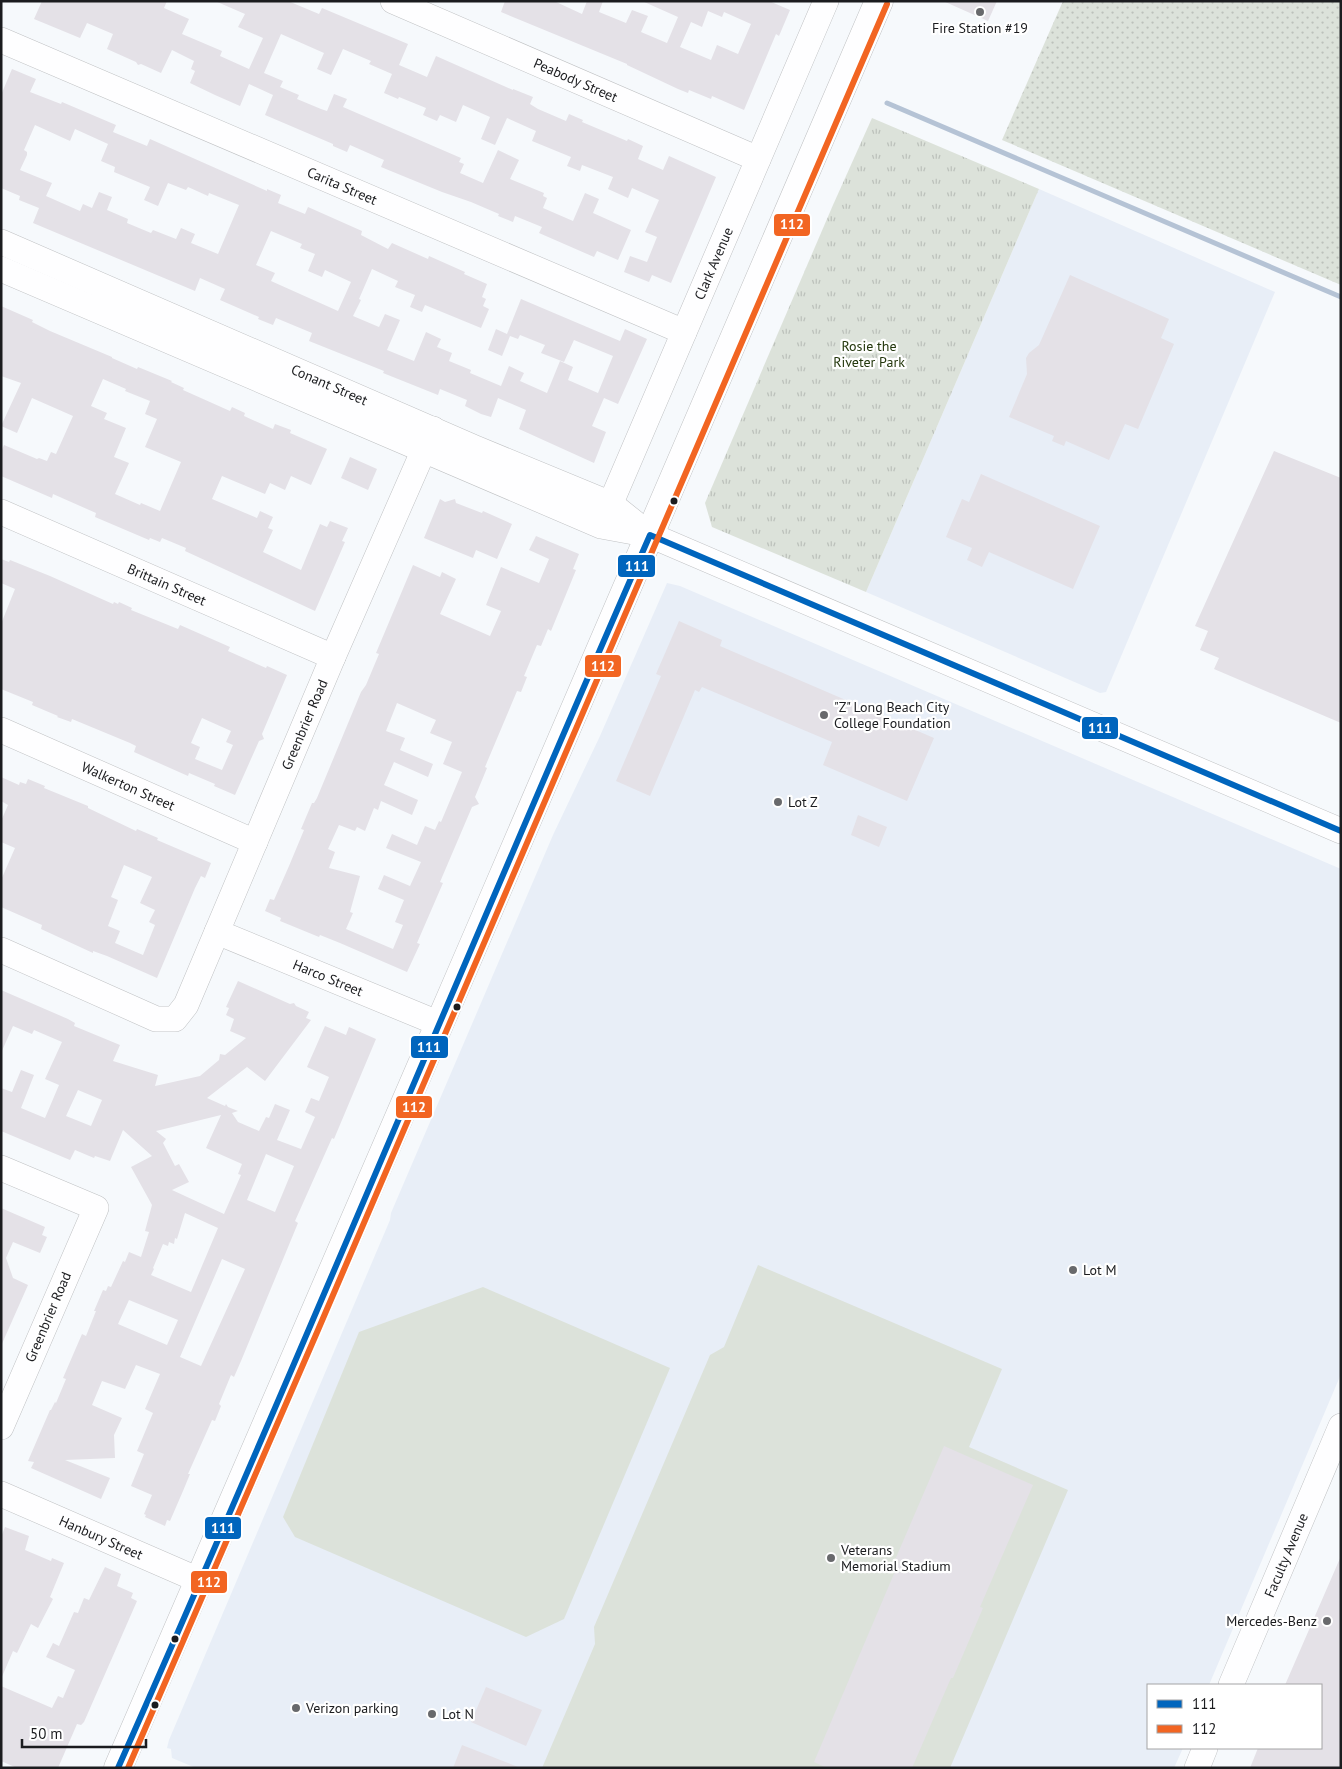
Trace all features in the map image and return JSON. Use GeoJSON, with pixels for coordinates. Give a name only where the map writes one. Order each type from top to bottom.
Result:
{"type":"FeatureCollection","features":[{"type":"Feature","properties":{"kind":"main road"},"geometry":{"type":"LineString","coordinates":[[120,1767],[879,1]]}},
{"type":"Feature","properties":{"kind":"street","name":"Peabody Street"},"geometry":{"type":"LineString","coordinates":[[393,1],[758,159]]}},
{"type":"Feature","properties":{"kind":"street","name":"Clark Avenue"},"geometry":{"type":"LineString","coordinates":[[606,515],[826,1]]}},
{"type":"Feature","properties":{"kind":"street","name":"Carita Street"},"geometry":{"type":"LineString","coordinates":[[1,40],[684,332]]}},
{"type":"Feature","properties":{"kind":"street","name":"Conant Street"},"geometry":{"type":"LineString","coordinates":[[1,242],[428,440]]}},
{"type":"Feature","properties":{"kind":"street","name":"Conant Street"},"geometry":{"type":"LineString","coordinates":[[1,269],[428,440],[1341,831]]}},
{"type":"Feature","properties":{"kind":"street","name":"Greenbrier Road"},"geometry":{"type":"LineString","coordinates":[[1,950],[156,1019],[175,1019],[186,1004],[333,657],[428,440]]}},
{"type":"Feature","properties":{"kind":"street","name":"Brittain Street"},"geometry":{"type":"LineString","coordinates":[[1,512],[333,657]]}},
{"type":"Feature","properties":{"kind":"street","name":"Walkerton Street"},"geometry":{"type":"LineString","coordinates":[[1,730],[255,842]]}},
{"type":"Feature","properties":{"kind":"street","name":"Harco Street"},"geometry":{"type":"LineString","coordinates":[[217,932],[440,1024]]}},
{"type":"Feature","properties":{"kind":"street","name":"Greenbrier Road"},"geometry":{"type":"LineString","coordinates":[[1,1168],[96,1208],[8,1391],[1,1427]]}},
{"type":"Feature","properties":{"kind":"street","name":"Faculty Avenue"},"geometry":{"type":"LineString","coordinates":[[1231,1684],[1341,1426]]}},
{"type":"Feature","properties":{"kind":"street","name":"Hanbury Street"},"geometry":{"type":"LineString","coordinates":[[1,1494],[201,1581]]}},
{"type":"Feature","properties":{"kind":"street"},"geometry":{"type":"LineString","coordinates":[[1196,1768],[1205,1749]]}},
{"type":"Feature","properties":{"kind":"shaded area"},"geometry":{"type":"Polygon","coordinates":[[[1039,189],[1275,292],[1106,692],[1100,693],[866,592],[1039,189]]]}},
{"type":"Feature","properties":{"kind":"shaded area"},"geometry":{"type":"Polygon","coordinates":[[[667,583],[680,586],[1341,869],[1341,1374],[1209,1684],[1147,1684],[1147,1749],[1183,1749],[1174,1768],[196,1768],[172,1758],[171,1749],[167,1748],[169,1740],[553,835],[600,736],[667,583]]]}},
{"type":"Feature","properties":{"kind":"green space"},"geometry":{"type":"Polygon","coordinates":[[[1063,1],[1341,1],[1341,285],[1002,140],[1063,1]]]}},
{"type":"Feature","properties":{"kind":"green space","name":"Rosie the Riveter Park"},"geometry":{"type":"Polygon","coordinates":[[[872,118],[1039,189],[866,592],[712,527],[705,503],[872,118]]]}},
{"type":"Feature","properties":{"kind":"green space","name":"Veterans Memorial Stadium"},"geometry":{"type":"Polygon","coordinates":[[[758,1265],[1002,1369],[969,1447],[1068,1490],[950,1768],[542,1768],[595,1644],[594,1627],[710,1355],[724,1347],[758,1265]]]}},
{"type":"Feature","properties":{"kind":"green space"},"geometry":{"type":"Polygon","coordinates":[[[483,1287],[670,1368],[564,1619],[526,1637],[295,1537],[283,1517],[359,1332],[483,1287]]]}},
{"type":"Feature","properties":{"kind":"building"},"geometry":{"type":"Polygon","coordinates":[[[42,1],[167,1],[164,8],[189,19],[182,34],[222,51],[220,56],[249,69],[263,38],[238,27],[245,14],[215,1],[288,1],[319,14],[322,8],[408,44],[399,65],[427,77],[436,56],[533,97],[530,104],[538,109],[566,121],[569,114],[583,120],[582,122],[643,146],[638,159],[663,170],[669,156],[716,177],[671,283],[652,275],[649,282],[624,272],[630,256],[647,262],[657,237],[645,232],[659,200],[632,188],[628,198],[608,189],[613,177],[582,165],[580,171],[567,166],[571,157],[532,141],[536,131],[507,118],[495,145],[481,139],[490,117],[463,105],[456,122],[440,115],[437,121],[423,115],[426,108],[384,93],[392,74],[369,64],[371,61],[343,49],[331,75],[317,69],[324,53],[281,34],[264,73],[283,81],[280,87],[299,95],[297,99],[327,111],[334,94],[347,99],[343,107],[461,158],[459,162],[464,164],[460,173],[483,183],[498,150],[519,160],[510,179],[544,193],[543,196],[547,198],[543,208],[573,221],[585,193],[599,199],[593,213],[631,230],[618,260],[597,251],[594,257],[539,233],[542,227],[515,216],[513,222],[498,216],[499,214],[471,202],[381,167],[384,160],[350,145],[347,152],[333,146],[333,144],[265,115],[273,95],[249,84],[240,106],[215,95],[190,83],[195,71],[191,69],[194,61],[172,50],[161,73],[141,64],[138,65],[136,62],[107,49],[113,34],[87,23],[80,38],[34,19],[42,1]]]}},
{"type":"Feature","properties":{"kind":"building"},"geometry":{"type":"Polygon","coordinates":[[[505,1],[554,1],[582,14],[587,1],[603,1],[599,12],[626,23],[632,10],[648,16],[641,32],[667,43],[678,17],[642,1],[769,1],[790,10],[779,36],[776,34],[744,110],[712,96],[711,99],[689,90],[688,93],[678,89],[627,64],[501,12],[505,1]],[[708,11],[702,27],[691,22],[680,47],[711,60],[717,45],[738,54],[751,24],[724,12],[722,17],[708,11]]]}},
{"type":"Feature","properties":{"kind":"building","name":"Fire Station #19"},"geometry":{"type":"Polygon","coordinates":[[[943,1],[997,1],[988,21],[943,1]]]}},
{"type":"Feature","properties":{"kind":"building"},"geometry":{"type":"Polygon","coordinates":[[[12,69],[36,79],[30,92],[61,104],[62,102],[116,125],[113,132],[147,146],[150,139],[267,191],[267,189],[281,195],[278,203],[305,214],[308,207],[362,231],[361,235],[388,249],[392,243],[428,259],[429,256],[487,284],[482,297],[486,299],[483,306],[489,309],[481,328],[425,305],[422,312],[410,307],[415,295],[395,287],[398,281],[372,269],[353,316],[379,327],[385,314],[400,320],[387,350],[414,361],[426,332],[441,339],[437,347],[452,353],[449,361],[471,370],[470,373],[501,386],[509,366],[524,373],[520,381],[547,393],[560,361],[573,367],[568,380],[598,393],[613,356],[574,340],[564,362],[541,353],[545,345],[520,335],[518,339],[510,336],[502,356],[488,350],[496,329],[507,334],[521,299],[620,341],[625,329],[647,339],[618,404],[604,398],[592,426],[606,432],[594,463],[519,429],[526,410],[498,398],[491,417],[481,414],[465,406],[467,400],[440,389],[438,395],[309,341],[312,333],[276,318],[273,325],[258,319],[259,317],[220,300],[225,289],[200,278],[195,291],[33,223],[39,208],[19,200],[20,196],[1,188],[1,95],[12,69]],[[35,125],[24,150],[27,152],[27,155],[20,170],[52,183],[46,196],[80,211],[83,204],[92,208],[99,192],[112,197],[107,210],[128,219],[127,223],[151,233],[153,230],[176,239],[181,228],[195,234],[191,243],[218,254],[239,205],[209,193],[208,196],[188,187],[186,190],[168,183],[158,206],[144,200],[150,187],[114,172],[115,167],[101,161],[108,144],[75,129],[70,141],[35,125]],[[271,231],[256,265],[275,273],[271,281],[338,311],[351,282],[325,270],[322,277],[308,271],[315,254],[300,248],[302,244],[271,231]]]}},
{"type":"Feature","properties":{"kind":"building"},"geometry":{"type":"Polygon","coordinates":[[[1070,275],[1169,319],[1161,338],[1174,344],[1138,429],[1125,424],[1109,460],[1066,441],[1064,446],[1052,441],[1054,436],[1009,417],[1027,374],[1026,358],[1039,345],[1070,275]]]}},
{"type":"Feature","properties":{"kind":"building"},"geometry":{"type":"Polygon","coordinates":[[[1,306],[33,320],[32,322],[50,331],[137,369],[138,367],[172,381],[184,388],[183,390],[230,411],[232,407],[245,413],[244,416],[273,429],[275,424],[291,430],[290,433],[327,449],[311,485],[291,476],[285,490],[270,483],[265,494],[222,476],[212,499],[257,518],[260,511],[273,517],[268,528],[273,530],[263,552],[301,570],[320,524],[327,527],[330,521],[348,528],[342,541],[345,542],[315,611],[185,551],[186,548],[162,538],[160,542],[150,538],[149,540],[95,517],[96,513],[53,494],[52,498],[1,476],[1,452],[4,445],[37,459],[47,461],[51,452],[56,454],[73,416],[32,398],[17,433],[1,426],[21,383],[1,376],[1,306]],[[103,379],[91,406],[107,413],[104,419],[126,428],[114,457],[129,463],[115,494],[160,511],[181,462],[145,447],[157,419],[145,414],[150,401],[125,391],[126,389],[103,379]]]}},
{"type":"Feature","properties":{"kind":"building"},"geometry":{"type":"Polygon","coordinates":[[[1274,451],[1341,478],[1341,723],[1214,669],[1219,658],[1200,650],[1208,631],[1195,626],[1274,451]]]}},
{"type":"Feature","properties":{"kind":"building"},"geometry":{"type":"Polygon","coordinates":[[[350,457],[377,469],[368,490],[341,478],[350,457]]]}},
{"type":"Feature","properties":{"kind":"building"},"geometry":{"type":"Polygon","coordinates":[[[981,474],[1100,526],[1073,589],[989,552],[982,567],[967,560],[972,548],[946,537],[962,499],[969,502],[981,474]]]}},
{"type":"Feature","properties":{"kind":"building"},"geometry":{"type":"Polygon","coordinates":[[[440,499],[445,502],[455,499],[456,503],[482,513],[483,511],[512,524],[497,559],[476,550],[473,558],[424,538],[440,499]]]}},
{"type":"Feature","properties":{"kind":"building"},"geometry":{"type":"Polygon","coordinates":[[[536,536],[579,554],[573,569],[576,570],[551,631],[548,629],[541,646],[537,645],[524,676],[527,677],[521,692],[517,691],[485,767],[487,768],[475,797],[479,804],[472,807],[440,882],[443,883],[417,943],[420,944],[407,972],[340,943],[320,935],[319,937],[280,921],[281,918],[265,911],[270,899],[274,900],[289,866],[304,830],[301,829],[312,803],[317,798],[361,692],[366,685],[379,654],[376,653],[413,565],[440,577],[442,572],[456,579],[440,614],[490,636],[501,611],[486,605],[501,567],[539,583],[549,559],[529,550],[536,536]],[[397,703],[386,731],[405,738],[400,750],[433,764],[428,777],[394,762],[384,785],[418,800],[412,815],[381,801],[378,810],[374,808],[365,831],[357,827],[355,831],[339,825],[328,849],[335,852],[329,868],[360,876],[350,912],[353,913],[346,929],[393,949],[403,925],[395,922],[404,900],[378,889],[384,875],[410,886],[421,862],[386,848],[392,834],[417,845],[425,826],[435,830],[439,821],[441,822],[462,772],[443,764],[452,742],[430,733],[436,720],[397,703]]]}},
{"type":"Feature","properties":{"kind":"building"},"geometry":{"type":"Polygon","coordinates":[[[1,559],[9,562],[10,560],[113,604],[114,602],[118,604],[119,602],[132,608],[131,610],[178,629],[180,625],[230,647],[228,651],[287,675],[262,734],[264,739],[259,741],[235,795],[214,786],[215,784],[189,773],[188,776],[134,752],[136,746],[130,743],[72,719],[71,722],[57,717],[32,705],[33,702],[1,689],[1,624],[15,589],[1,583],[1,559]],[[202,718],[191,743],[200,747],[195,759],[222,770],[233,745],[226,742],[231,731],[202,718]]]}},
{"type":"Feature","properties":{"kind":"building","name":"\"Z\" Long Beach City College Foundation"},"geometry":{"type":"Polygon","coordinates":[[[679,621],[722,640],[720,646],[934,738],[907,801],[823,765],[832,742],[702,687],[699,692],[695,690],[650,796],[616,781],[661,676],[656,674],[679,621]]]}},
{"type":"Feature","properties":{"kind":"building"},"geometry":{"type":"Polygon","coordinates":[[[1,777],[19,785],[20,782],[26,784],[28,779],[45,786],[44,788],[88,806],[88,808],[136,831],[137,829],[158,838],[157,840],[211,863],[205,878],[201,876],[195,888],[157,978],[107,956],[93,951],[93,953],[41,929],[42,925],[1,907],[1,880],[15,848],[1,842],[1,821],[8,805],[1,801],[1,777]],[[124,865],[111,897],[118,900],[108,926],[120,931],[115,943],[143,955],[155,925],[149,922],[155,910],[140,903],[152,877],[124,865]]]}},
{"type":"Feature","properties":{"kind":"building"},"geometry":{"type":"Polygon","coordinates":[[[858,815],[887,827],[879,847],[851,835],[858,815]]]}},
{"type":"Feature","properties":{"kind":"building"},"geometry":{"type":"Polygon","coordinates":[[[238,981],[290,1004],[294,1003],[296,1006],[309,1012],[306,1018],[311,1020],[265,1081],[247,1067],[207,1098],[225,1106],[226,1104],[228,1107],[238,1111],[232,1113],[238,1122],[259,1131],[266,1117],[269,1118],[275,1104],[290,1110],[277,1140],[301,1149],[315,1117],[305,1112],[311,1098],[319,1101],[329,1077],[307,1067],[325,1026],[346,1035],[349,1027],[376,1039],[334,1139],[332,1138],[295,1221],[298,1223],[241,1361],[234,1377],[231,1375],[219,1404],[221,1406],[215,1421],[212,1420],[170,1521],[167,1520],[165,1526],[145,1517],[146,1515],[144,1514],[152,1495],[131,1486],[144,1454],[137,1451],[153,1413],[145,1409],[160,1374],[136,1365],[125,1389],[102,1381],[92,1405],[122,1418],[114,1435],[115,1458],[65,1460],[110,1478],[101,1499],[31,1468],[34,1462],[28,1461],[50,1410],[56,1403],[66,1379],[63,1378],[82,1334],[86,1336],[103,1290],[106,1291],[108,1286],[111,1287],[129,1252],[141,1257],[149,1232],[145,1231],[152,1205],[131,1167],[152,1156],[123,1130],[110,1161],[95,1156],[94,1158],[75,1150],[70,1160],[1,1131],[1,1088],[12,1092],[21,1070],[34,1075],[21,1108],[45,1118],[59,1085],[45,1079],[62,1042],[34,1030],[32,1034],[13,1026],[1,1053],[1,990],[68,1019],[75,1023],[74,1026],[120,1045],[113,1061],[158,1075],[155,1086],[200,1076],[219,1060],[220,1054],[225,1055],[246,1038],[230,1031],[234,1019],[226,1015],[229,1008],[226,1007],[238,981]],[[78,1090],[66,1116],[91,1126],[102,1100],[78,1090]],[[221,1115],[156,1131],[166,1139],[163,1143],[175,1166],[179,1164],[189,1182],[172,1190],[224,1214],[241,1175],[238,1174],[242,1164],[206,1148],[221,1115]],[[266,1154],[247,1200],[275,1212],[294,1166],[266,1154]],[[185,1213],[177,1239],[175,1238],[174,1244],[169,1242],[168,1246],[163,1244],[151,1275],[191,1292],[218,1228],[185,1213]],[[222,1259],[180,1357],[201,1366],[245,1269],[222,1259]],[[129,1300],[118,1324],[167,1345],[178,1320],[129,1300]]]}},
{"type":"Feature","properties":{"kind":"building"},"geometry":{"type":"Polygon","coordinates":[[[1,1208],[45,1227],[42,1235],[47,1237],[40,1253],[13,1242],[6,1258],[13,1278],[28,1285],[1,1346],[1,1208]]]}},
{"type":"Feature","properties":{"kind":"building"},"geometry":{"type":"Polygon","coordinates":[[[944,1446],[1033,1485],[980,1607],[983,1608],[912,1768],[827,1768],[814,1762],[899,1562],[895,1560],[944,1446]]]}},
{"type":"Feature","properties":{"kind":"building"},"geometry":{"type":"Polygon","coordinates":[[[5,1527],[29,1536],[25,1550],[51,1561],[52,1558],[64,1563],[50,1597],[53,1599],[38,1628],[31,1624],[17,1653],[13,1651],[1,1679],[1,1537],[5,1527]]]}},
{"type":"Feature","properties":{"kind":"building","name":"Mercedes-Benz"},"geometry":{"type":"Polygon","coordinates":[[[1341,1556],[1341,1768],[1250,1768],[1258,1749],[1322,1749],[1322,1684],[1285,1684],[1341,1556]]]}},
{"type":"Feature","properties":{"kind":"building"},"geometry":{"type":"Polygon","coordinates":[[[105,1567],[121,1574],[117,1586],[133,1593],[131,1598],[137,1601],[84,1722],[81,1725],[77,1724],[58,1768],[17,1768],[1,1761],[1,1686],[52,1708],[58,1696],[63,1698],[75,1670],[46,1657],[53,1643],[59,1646],[74,1612],[78,1613],[84,1598],[89,1600],[105,1567]]]}},
{"type":"Feature","properties":{"kind":"building"},"geometry":{"type":"Polygon","coordinates":[[[486,1687],[542,1710],[526,1746],[471,1722],[486,1687]]]}},
{"type":"Feature","properties":{"kind":"building"},"geometry":{"type":"Polygon","coordinates":[[[462,1745],[518,1767],[518,1768],[453,1768],[462,1745]]]}},
{"type":"Feature","properties":{"kind":"waterway"},"geometry":{"type":"LineString","coordinates":[[887,103],[1341,297]]}},
{"type":"Feature","properties":{"kind":"transit line","name":"112"},"geometry":{"type":"LineString","coordinates":[[128,1768],[887,4]]}},
{"type":"Feature","properties":{"kind":"transit line","name":"111"},"geometry":{"type":"LineString","coordinates":[[118,1768],[253,1460],[650,535],[1341,831]]}},
{"type":"Feature","properties":{"kind":"place","name":"Fire Station #19"},"geometry":{"type":"Point","coordinates":[980,12]}},
{"type":"Feature","properties":{"kind":"place","name":"\"Z\" Long Beach City College Foundation"},"geometry":{"type":"Point","coordinates":[824,715]}},
{"type":"Feature","properties":{"kind":"place","name":"Lot Z"},"geometry":{"type":"Point","coordinates":[778,802]}},
{"type":"Feature","properties":{"kind":"place","name":"Lot M"},"geometry":{"type":"Point","coordinates":[1073,1270]}},
{"type":"Feature","properties":{"kind":"place","name":"Veterans Memorial Stadium"},"geometry":{"type":"Point","coordinates":[831,1558]}},
{"type":"Feature","properties":{"kind":"place","name":"Mercedes-Benz"},"geometry":{"type":"Point","coordinates":[1327,1621]}},
{"type":"Feature","properties":{"kind":"place","name":"Verizon parking"},"geometry":{"type":"Point","coordinates":[296,1708]}},
{"type":"Feature","properties":{"kind":"place","name":"Lot N"},"geometry":{"type":"Point","coordinates":[432,1714]}}]}
